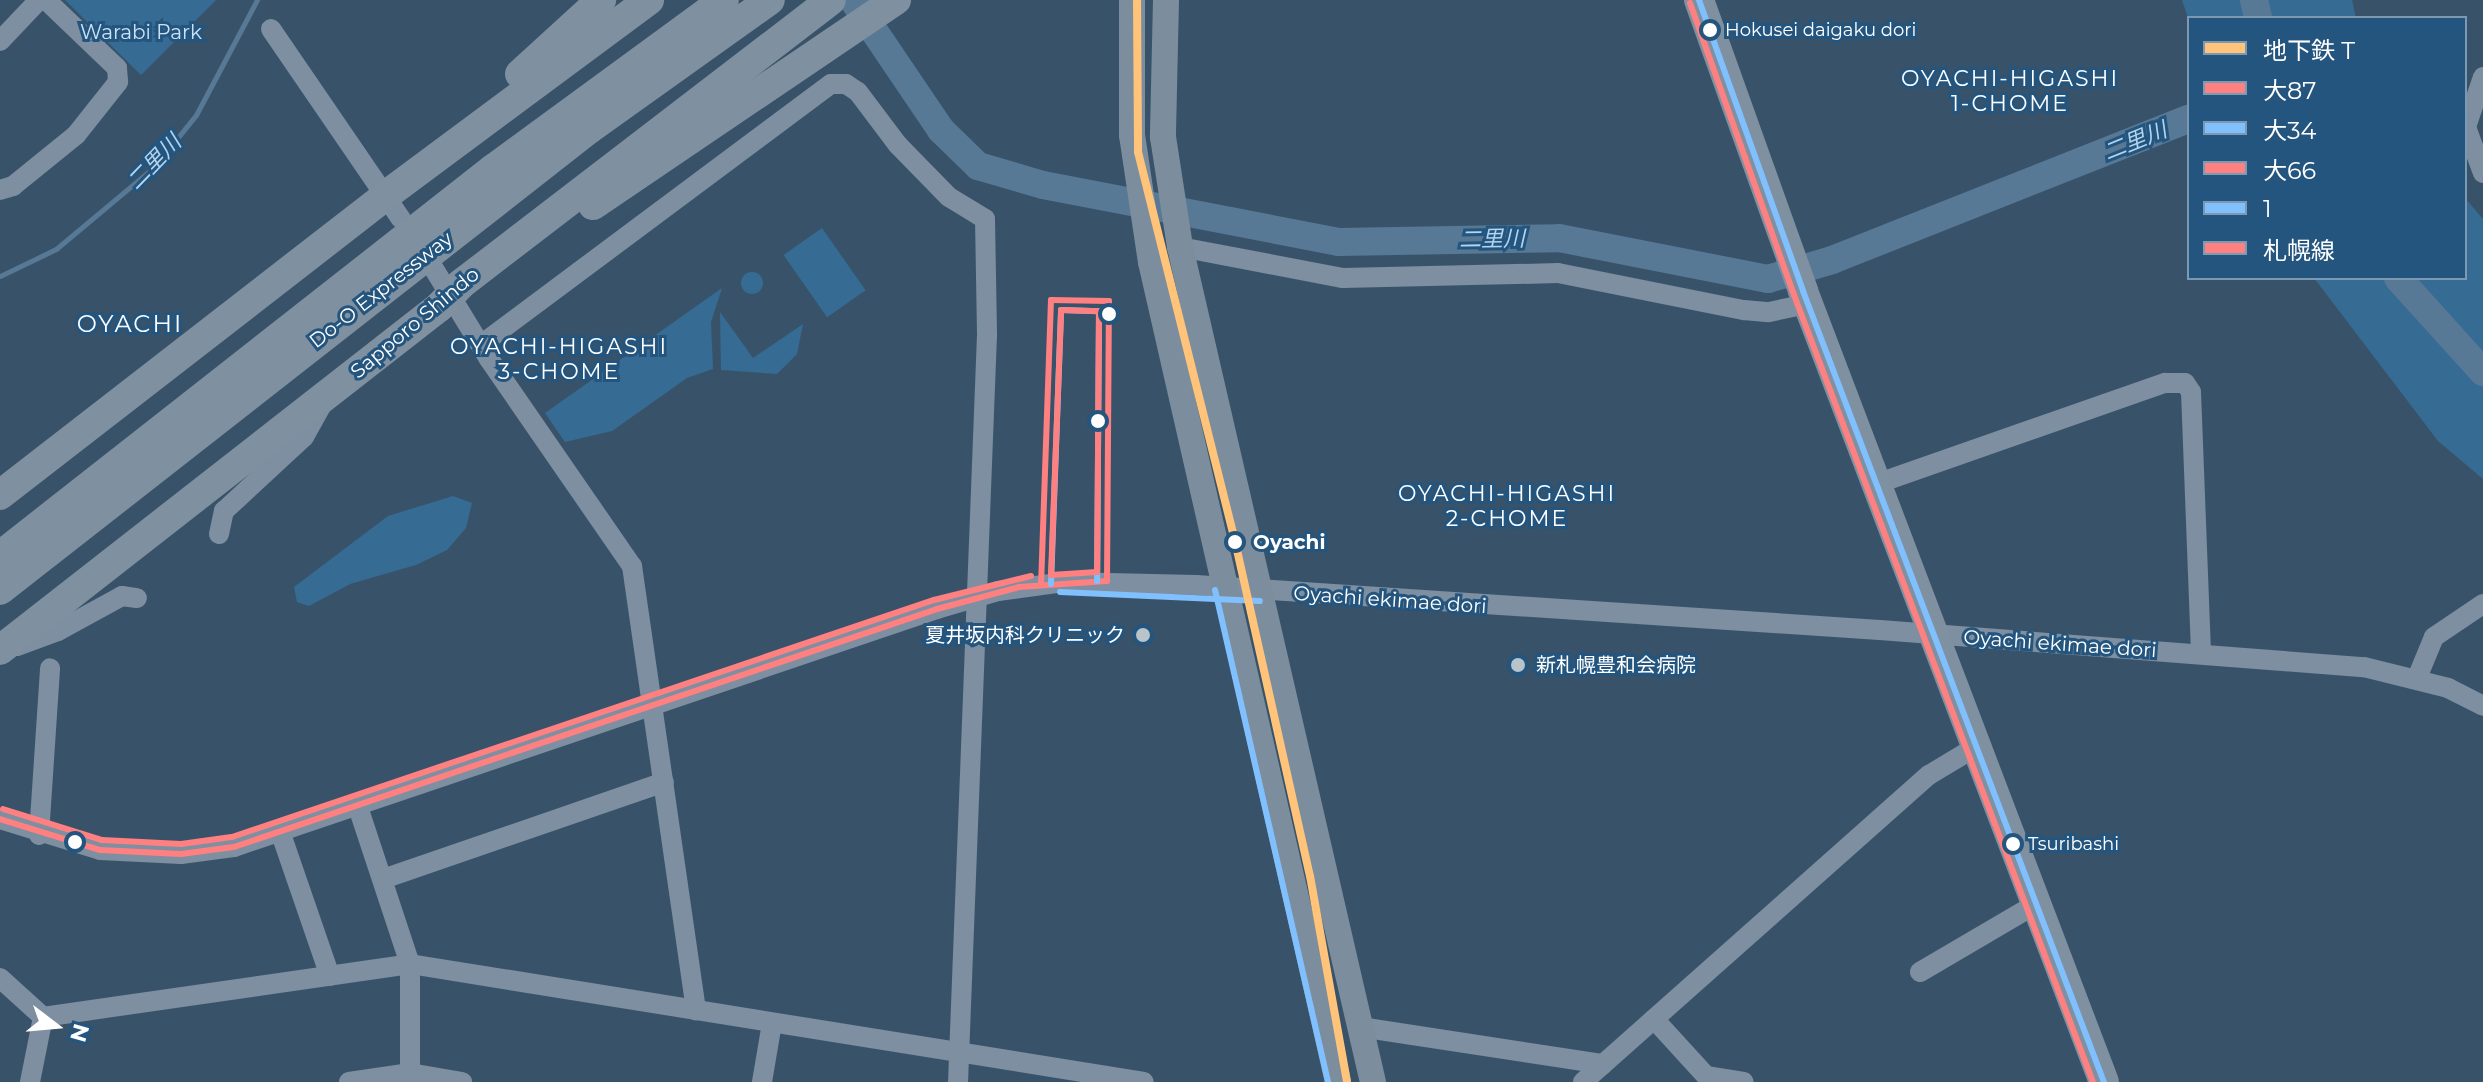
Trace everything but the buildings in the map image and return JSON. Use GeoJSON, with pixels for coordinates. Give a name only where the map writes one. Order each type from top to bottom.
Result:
{"type":"FeatureCollection","features":[{"type":"Feature","properties":{"kind":"highway"},"geometry":{"type":"LineString","coordinates":[[393,208],[601,0]]}},
{"type":"Feature","properties":{"kind":"highway"},"geometry":{"type":"LineString","coordinates":[[0,495],[393,208],[649,0]]}},
{"type":"Feature","properties":{"kind":"highway","name":"Do-O Expressway"},"geometry":{"type":"LineString","coordinates":[[0,556],[493,169],[724,10],[770,0]]}},
{"type":"Feature","properties":{"kind":"highway","name":"Sapporo Shindo"},"geometry":{"type":"LineString","coordinates":[[0,651],[452,297],[461,284],[831,0]]}},
{"type":"Feature","properties":{"kind":"highway"},"geometry":{"type":"LineString","coordinates":[[1699,0],[1804,294],[1979,745],[2104,1082]]}},
{"type":"Feature","properties":{"kind":"highway"},"geometry":{"type":"LineString","coordinates":[[452,297],[464,294],[891,4]]}},
{"type":"Feature","properties":{"kind":"highway","name":"Do-O Expressway"},"geometry":{"type":"LineString","coordinates":[[0,590],[393,280],[724,10]]}},
{"type":"Feature","properties":{"kind":"main road"},"geometry":{"type":"LineString","coordinates":[[1132,0],[1130,93],[1143,220],[1338,1082]]}},
{"type":"Feature","properties":{"kind":"main road"},"geometry":{"type":"LineString","coordinates":[[1166,0],[1163,137],[1179,240],[1373,1082]]}},
{"type":"Feature","properties":{"kind":"street"},"geometry":{"type":"LineString","coordinates":[[0,41],[39,0]]}},
{"type":"Feature","properties":{"kind":"street"},"geometry":{"type":"LineString","coordinates":[[0,190],[13,186],[76,135],[118,82],[117,68],[46,0]]}},
{"type":"Feature","properties":{"kind":"street"},"geometry":{"type":"LineString","coordinates":[[271,29],[393,208]]}},
{"type":"Feature","properties":{"kind":"street"},"geometry":{"type":"LineString","coordinates":[[2467,124],[2483,77]]}},
{"type":"Feature","properties":{"kind":"street"},"geometry":{"type":"LineString","coordinates":[[482,344],[831,84],[853,88],[949,197],[981,213],[989,226],[997,592],[967,1054],[958,1082]]}},
{"type":"Feature","properties":{"kind":"street"},"geometry":{"type":"LineString","coordinates":[[2467,130],[2483,173]]}},
{"type":"Feature","properties":{"kind":"street"},"geometry":{"type":"LineString","coordinates":[[1179,240],[1343,278],[1558,273],[1744,310],[1769,312],[1804,294]]}},
{"type":"Feature","properties":{"kind":"street"},"geometry":{"type":"LineString","coordinates":[[434,269],[632,566],[696,1010]]}},
{"type":"Feature","properties":{"kind":"street"},"geometry":{"type":"LineString","coordinates":[[1876,484],[2165,383],[2185,383],[2191,392],[2201,654]]}},
{"type":"Feature","properties":{"kind":"street"},"geometry":{"type":"LineString","coordinates":[[219,534],[224,511],[304,437],[326,395]]}},
{"type":"Feature","properties":{"kind":"street","name":"Oyachi ekimae dori"},"geometry":{"type":"LineString","coordinates":[[0,819],[39,835],[100,850],[181,854],[281,834],[653,704],[997,592],[1107,581],[1934,635],[2364,667],[2417,678],[2483,706]]}},
{"type":"Feature","properties":{"kind":"street"},"geometry":{"type":"LineString","coordinates":[[0,651],[58,631],[122,596],[137,598]]}},
{"type":"Feature","properties":{"kind":"street"},"geometry":{"type":"LineString","coordinates":[[2417,678],[2434,637],[2483,604]]}},
{"type":"Feature","properties":{"kind":"street"},"geometry":{"type":"LineString","coordinates":[[39,835],[50,668]]}},
{"type":"Feature","properties":{"kind":"street"},"geometry":{"type":"LineString","coordinates":[[1583,1082],[1929,775],[1979,745]]}},
{"type":"Feature","properties":{"kind":"street"},"geometry":{"type":"LineString","coordinates":[[383,879],[664,782]]}},
{"type":"Feature","properties":{"kind":"street"},"geometry":{"type":"LineString","coordinates":[[358,807],[410,964],[410,1073]]}},
{"type":"Feature","properties":{"kind":"street"},"geometry":{"type":"LineString","coordinates":[[281,834],[330,976]]}},
{"type":"Feature","properties":{"kind":"street"},"geometry":{"type":"LineString","coordinates":[[1920,972],[2036,904]]}},
{"type":"Feature","properties":{"kind":"street"},"geometry":{"type":"LineString","coordinates":[[43,1017],[410,964],[1144,1082]]}},
{"type":"Feature","properties":{"kind":"street"},"geometry":{"type":"LineString","coordinates":[[0,978],[43,1017]]}},
{"type":"Feature","properties":{"kind":"street"},"geometry":{"type":"LineString","coordinates":[[30,1082],[43,1017]]}},
{"type":"Feature","properties":{"kind":"street"},"geometry":{"type":"LineString","coordinates":[[1654,1019],[1706,1076],[1744,1082]]}},
{"type":"Feature","properties":{"kind":"street"},"geometry":{"type":"LineString","coordinates":[[762,1082],[772,1023]]}},
{"type":"Feature","properties":{"kind":"street"},"geometry":{"type":"LineString","coordinates":[[1360,1027],[1603,1064]]}},
{"type":"Feature","properties":{"kind":"street"},"geometry":{"type":"LineString","coordinates":[[349,1082],[410,1073],[462,1082]]}},
{"type":"Feature","properties":{"kind":"green space","name":"Warabi Park"},"geometry":{"type":"Polygon","coordinates":[[[65,0],[216,0],[141,75],[65,0]]]}},
{"type":"Feature","properties":{"kind":"green space"},"geometry":{"type":"Polygon","coordinates":[[[2182,0],[2352,0],[2356,16],[2187,16],[2182,0]]]}},
{"type":"Feature","properties":{"kind":"green space"},"geometry":{"type":"Polygon","coordinates":[[[2467,200],[2483,219],[2483,479],[2438,441],[2316,280],[2467,280],[2467,200]]]}},
{"type":"Feature","properties":{"kind":"green space"},"geometry":{"type":"Polygon","coordinates":[[[822,228],[866,290],[827,317],[783,255],[822,228]]]}},
{"type":"Feature","properties":{"kind":"green space"},"geometry":{"type":"Polygon","coordinates":[[[752,272],[760,275],[763,283],[760,291],[752,294],[744,291],[741,283],[744,275],[752,272]]]}},
{"type":"Feature","properties":{"kind":"green space"},"geometry":{"type":"Polygon","coordinates":[[[722,288],[711,322],[713,369],[687,378],[612,431],[565,442],[545,413],[722,288]]]}},
{"type":"Feature","properties":{"kind":"green space"},"geometry":{"type":"Polygon","coordinates":[[[720,312],[753,358],[803,324],[797,354],[777,374],[721,370],[720,312]]]}},
{"type":"Feature","properties":{"kind":"green space"},"geometry":{"type":"Polygon","coordinates":[[[453,496],[472,503],[466,528],[447,550],[416,565],[350,584],[309,606],[297,602],[294,587],[388,516],[453,496]]]}},
{"type":"Feature","properties":{"kind":"waterway","name":"二里川"},"geometry":{"type":"LineString","coordinates":[[0,276],[56,249],[154,167],[196,115],[257,0]]}},
{"type":"Feature","properties":{"kind":"waterway","name":"二里川"},"geometry":{"type":"LineString","coordinates":[[853,0],[941,130],[978,166],[1043,185],[1339,242],[1559,238],[1768,279],[1832,260],[2187,120]]}},
{"type":"Feature","properties":{"kind":"waterway"},"geometry":{"type":"LineString","coordinates":[[2254,0],[2258,16]]}},
{"type":"Feature","properties":{"kind":"waterway"},"geometry":{"type":"LineString","coordinates":[[2400,280],[2483,372]]}},
{"type":"Feature","properties":{"kind":"metro line","name":"T"},"geometry":{"type":"LineString","coordinates":[[1137,0],[1138,152],[1235,541],[1310,876],[1347,1082]]}},
{"type":"Feature","properties":{"kind":"transit line","name":"1"},"geometry":{"type":"LineString","coordinates":[[1699,0],[1803,291],[2104,1082]]}},
{"type":"Feature","properties":{"kind":"transit line","name":"札幌線"},"geometry":{"type":"LineString","coordinates":[[1690,3],[1794,295],[2093,1082]]}},
{"type":"Feature","properties":{"kind":"transit line","name":"大87"},"geometry":{"type":"LineString","coordinates":[[0,819],[100,850],[181,854],[234,847],[937,609],[1019,587],[1107,581],[1109,301],[1051,300],[1041,584]]}},
{"type":"Feature","properties":{"kind":"transit line","name":"大34"},"geometry":{"type":"LineString","coordinates":[[1051,584],[1061,310],[1099,311],[1097,581]]}},
{"type":"Feature","properties":{"kind":"transit line","name":"大66"},"geometry":{"type":"LineString","coordinates":[[1061,310],[1099,311],[1097,572],[1051,575],[1061,310]]}},
{"type":"Feature","properties":{"kind":"transit line","name":"大66"},"geometry":{"type":"LineString","coordinates":[[3,809],[102,840],[181,844],[232,837],[934,600],[1031,576]]}},
{"type":"Feature","properties":{"kind":"transit line","name":"大34"},"geometry":{"type":"LineString","coordinates":[[1215,590],[1328,1082]]}},
{"type":"Feature","properties":{"kind":"transit line","name":"大34"},"geometry":{"type":"LineString","coordinates":[[1060,592],[1260,601]]}},
{"type":"Feature","properties":{"kind":"place","name":"Hokusei daigaku dori"},"geometry":{"type":"Point","coordinates":[1710,30]}},
{"type":"Feature","properties":{"kind":"place","name":"Oyachi"},"geometry":{"type":"Point","coordinates":[1235,542]}},
{"type":"Feature","properties":{"kind":"place","name":"夏井坂内科クリニック"},"geometry":{"type":"Point","coordinates":[1143,635]}},
{"type":"Feature","properties":{"kind":"place","name":"新札幌豊和会病院"},"geometry":{"type":"Point","coordinates":[1518,665]}},
{"type":"Feature","properties":{"kind":"place","name":"Tsuribashi"},"geometry":{"type":"Point","coordinates":[2013,844]}},
{"type":"Feature","properties":{"kind":"district","name":"OYACHI-HIGASHI 1-CHOME"},"geometry":{"type":"Point","coordinates":[2010,90]}},
{"type":"Feature","properties":{"kind":"district","name":"OYACHI"},"geometry":{"type":"Point","coordinates":[130,324]}},
{"type":"Feature","properties":{"kind":"district","name":"OYACHI-HIGASHI 3-CHOME"},"geometry":{"type":"Point","coordinates":[559,358]}},
{"type":"Feature","properties":{"kind":"district","name":"OYACHI-HIGASHI 2-CHOME"},"geometry":{"type":"Point","coordinates":[1507,506]}}]}
